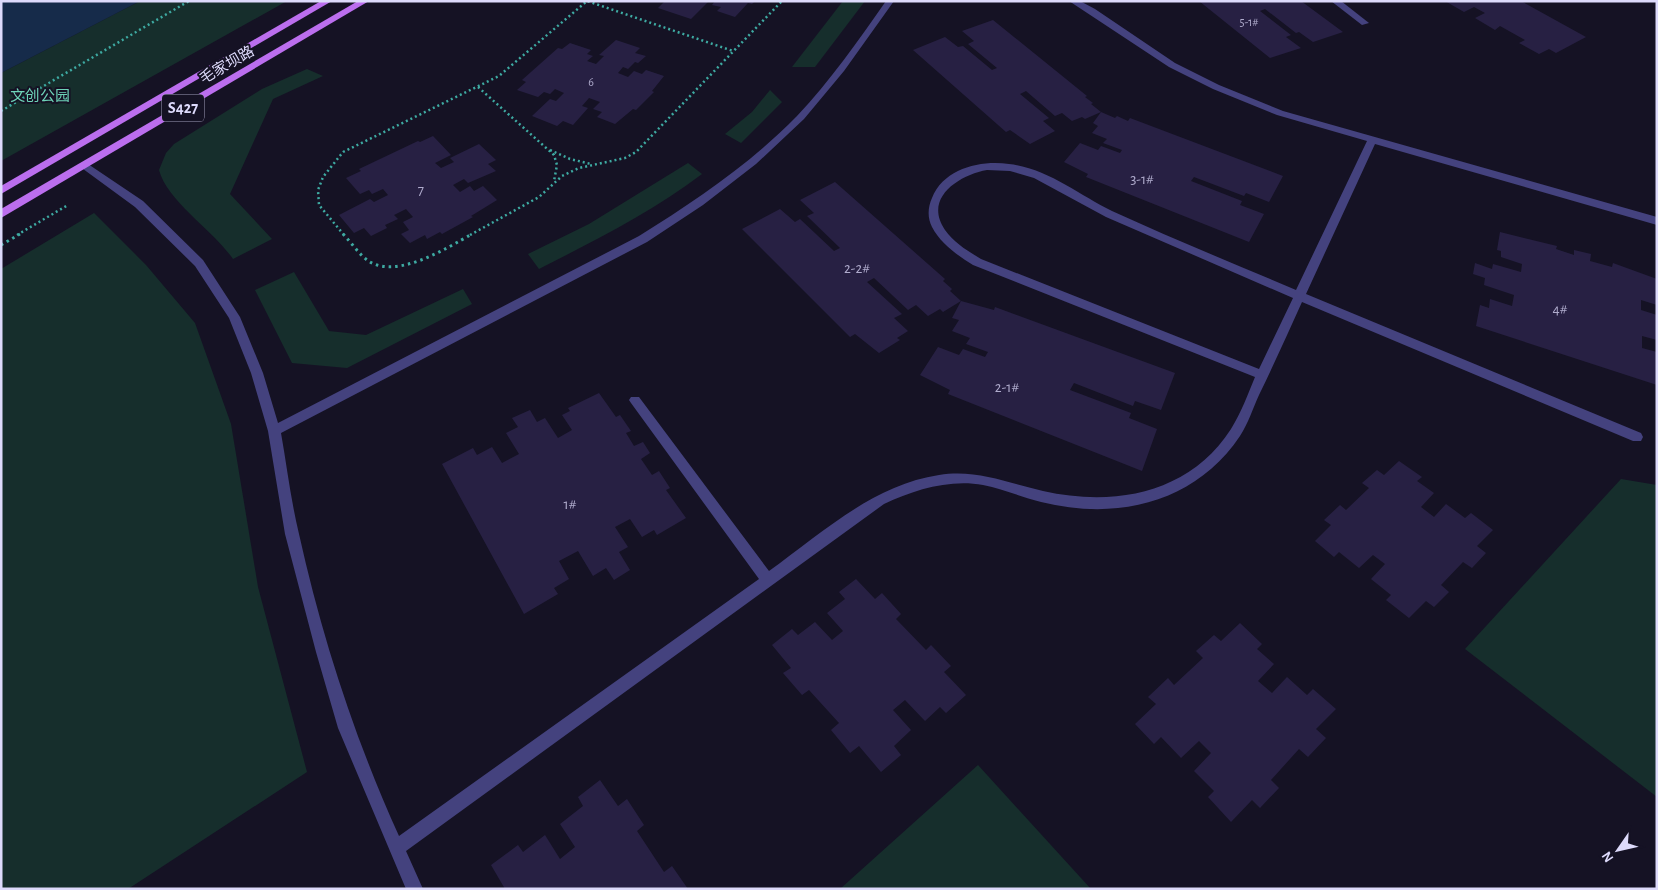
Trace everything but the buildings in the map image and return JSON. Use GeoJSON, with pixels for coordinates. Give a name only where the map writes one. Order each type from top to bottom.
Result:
{"type":"FeatureCollection","features":[{"type":"Feature","properties":{"kind":"main road","name":"毛家坝路"},"geometry":{"type":"LineString","coordinates":[[1,191],[328,1]]}},
{"type":"Feature","properties":{"kind":"main road","name":"毛家坝路"},"geometry":{"type":"LineString","coordinates":[[1,214],[365,1]]}},
{"type":"Feature","properties":{"kind":"street"},"geometry":{"type":"LineString","coordinates":[[274,431],[634,244],[693,208],[754,162],[788,131],[840,70],[890,1]]}},
{"type":"Feature","properties":{"kind":"street"},"geometry":{"type":"LineString","coordinates":[[1073,1],[1092,11],[1172,65],[1216,87],[1280,113],[1657,220]]}},
{"type":"Feature","properties":{"kind":"street"},"geometry":{"type":"LineString","coordinates":[[1335,1],[1365,23]]}},
{"type":"Feature","properties":{"kind":"street"},"geometry":{"type":"LineString","coordinates":[[396,848],[879,500],[905,488],[932,480],[964,478],[990,482],[1043,497],[1076,502],[1114,503],[1174,487],[1196,475],[1217,456],[1236,432],[1372,140]]}},
{"type":"Feature","properties":{"kind":"street"},"geometry":{"type":"LineString","coordinates":[[84,166],[139,204],[199,263],[234,317],[257,373],[274,431],[292,534],[346,728],[415,889]]}},
{"type":"Feature","properties":{"kind":"street"},"geometry":{"type":"LineString","coordinates":[[1262,375],[977,262],[957,251],[940,235],[934,219],[935,202],[940,191],[950,180],[964,172],[982,167],[1019,169],[1036,174],[1113,216],[1637,437]]}},
{"type":"Feature","properties":{"kind":"street"},"geometry":{"type":"LineString","coordinates":[[635,400],[768,580]]}},
{"type":"Feature","properties":{"kind":"path"},"geometry":{"type":"LineString","coordinates":[[1,111],[189,1]]}},
{"type":"Feature","properties":{"kind":"path"},"geometry":{"type":"LineString","coordinates":[[477,87],[554,155],[557,165],[554,181],[548,190],[539,197],[428,258],[413,264],[386,266],[368,260],[324,214],[319,204],[318,190],[323,177],[343,152],[507,71],[587,1],[733,50]]}},
{"type":"Feature","properties":{"kind":"path"},"geometry":{"type":"LineString","coordinates":[[554,181],[579,168],[618,160],[636,152],[782,1]]}},
{"type":"Feature","properties":{"kind":"path"},"geometry":{"type":"LineString","coordinates":[[547,149],[570,159],[596,165]]}},
{"type":"Feature","properties":{"kind":"path"},"geometry":{"type":"LineString","coordinates":[[1,245],[68,205]]}},
{"type":"Feature","properties":{"kind":"green space","name":"文创公园"},"geometry":{"type":"Polygon","coordinates":[[[140,1],[287,1],[1,161],[1,73],[140,1]]]}},
{"type":"Feature","properties":{"kind":"green space"},"geometry":{"type":"Polygon","coordinates":[[[843,1],[865,1],[815,67],[792,67],[843,1]]]}},
{"type":"Feature","properties":{"kind":"green space"},"geometry":{"type":"Polygon","coordinates":[[[307,69],[323,76],[273,99],[230,194],[272,239],[233,259],[225,248],[171,193],[159,170],[166,153],[174,144],[262,89],[307,69]]]}},
{"type":"Feature","properties":{"kind":"green space"},"geometry":{"type":"Polygon","coordinates":[[[770,90],[782,102],[741,143],[725,134],[752,112],[770,90]]]}},
{"type":"Feature","properties":{"kind":"green space"},"geometry":{"type":"Polygon","coordinates":[[[688,163],[702,174],[663,201],[622,225],[539,269],[528,254],[589,224],[688,163]]]}},
{"type":"Feature","properties":{"kind":"green space"},"geometry":{"type":"Polygon","coordinates":[[[94,213],[146,265],[195,323],[231,424],[258,587],[307,772],[128,889],[1,889],[1,269],[94,213]]]}},
{"type":"Feature","properties":{"kind":"green space"},"geometry":{"type":"Polygon","coordinates":[[[294,272],[329,331],[366,335],[463,289],[472,304],[347,368],[292,363],[255,290],[294,272]]]}},
{"type":"Feature","properties":{"kind":"green space"},"geometry":{"type":"Polygon","coordinates":[[[1621,479],[1657,485],[1657,797],[1465,649],[1621,479]]]}},
{"type":"Feature","properties":{"kind":"green space"},"geometry":{"type":"Polygon","coordinates":[[[978,765],[1091,889],[840,889],[978,765]]]}},
{"type":"Feature","properties":{"kind":"water"},"geometry":{"type":"Polygon","coordinates":[[[1,1],[140,1],[1,73],[1,1]]]}}]}
